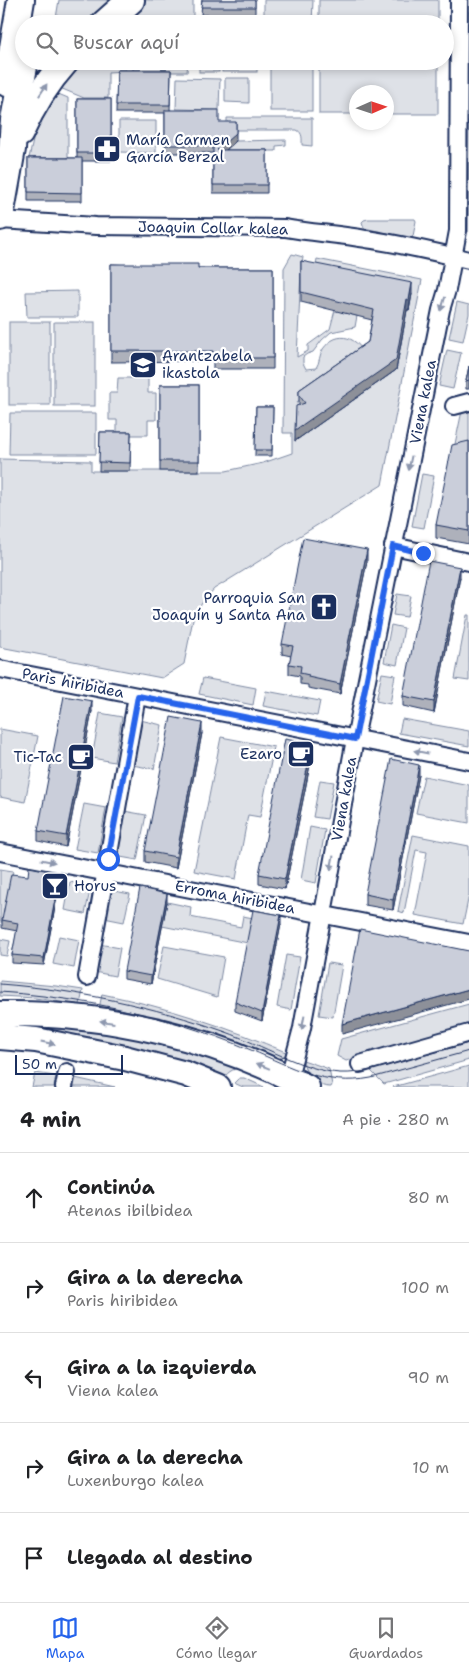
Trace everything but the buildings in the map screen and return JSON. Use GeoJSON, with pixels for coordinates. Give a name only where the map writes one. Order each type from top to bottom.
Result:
{"type":"FeatureCollection","features":[{"type":"Feature","properties":{"kind":"main road"},"geometry":{"type":"LineString","coordinates":[[18,15],[21,0]]}},
{"type":"Feature","properties":{"kind":"main road"},"geometry":{"type":"LineString","coordinates":[[34,15],[36,0]]}},
{"type":"Feature","properties":{"kind":"main road"},"geometry":{"type":"LineString","coordinates":[[114,15],[131,0]]}},
{"type":"Feature","properties":{"kind":"main road"},"geometry":{"type":"LineString","coordinates":[[0,114],[15,33]]}},
{"type":"Feature","properties":{"kind":"main road"},"geometry":{"type":"LineString","coordinates":[[0,219],[23,70]]}},
{"type":"Feature","properties":{"kind":"main road"},"geometry":{"type":"LineString","coordinates":[[12,149],[32,108],[46,85],[58,70]]}},
{"type":"Feature","properties":{"kind":"main road"},"geometry":{"type":"LineString","coordinates":[[0,1014],[70,1017],[150,1029],[199,1042],[250,1060],[298,1082]]}},
{"type":"Feature","properties":{"kind":"main road"},"geometry":{"type":"LineString","coordinates":[[0,1037],[36,1040],[125,1058],[186,1074],[218,1087]]}},
{"type":"Feature","properties":{"kind":"street","name":"Viena kalea"},"geometry":{"type":"LineString","coordinates":[[298,1082],[302,1028],[355,739],[393,546],[441,310],[447,290],[461,258],[458,230],[464,89],[458,0]]}},
{"type":"Feature","properties":{"kind":"street","name":"Joaquin Collar kalea"},"geometry":{"type":"LineString","coordinates":[[0,219],[96,226],[285,228],[310,233],[368,239],[420,248],[461,258]]}},
{"type":"Feature","properties":{"kind":"street"},"geometry":{"type":"LineString","coordinates":[[393,546],[469,562]]}},
{"type":"Feature","properties":{"kind":"street","name":"Paris hiribidea"},"geometry":{"type":"LineString","coordinates":[[0,669],[469,761]]}},
{"type":"Feature","properties":{"kind":"street"},"geometry":{"type":"LineString","coordinates":[[87,978],[138,696]]}},
{"type":"Feature","properties":{"kind":"street","name":"Erroma hiribidea"},"geometry":{"type":"LineString","coordinates":[[0,852],[469,943]]}},
{"type":"Feature","properties":{"kind":"street"},"geometry":{"type":"LineString","coordinates":[[360,1064],[469,1033]]}},
{"type":"Feature","properties":{"kind":"shaded area"},"geometry":{"type":"Polygon","coordinates":[[[59,0],[119,0],[102,15],[56,15],[59,0]]]}},
{"type":"Feature","properties":{"kind":"shaded area"},"geometry":{"type":"Polygon","coordinates":[[[146,0],[193,0],[193,15],[129,15],[146,0]]]}},
{"type":"Feature","properties":{"kind":"shaded area"},"geometry":{"type":"Polygon","coordinates":[[[264,0],[313,0],[312,15],[264,15],[264,0]]]}},
{"type":"Feature","properties":{"kind":"shaded area"},"geometry":{"type":"Polygon","coordinates":[[[319,0],[438,0],[438,15],[319,15],[319,0]]]}},
{"type":"Feature","properties":{"kind":"shaded area"},"geometry":{"type":"Polygon","coordinates":[[[467,0],[469,0],[469,57],[467,57],[467,0]]]}},
{"type":"Feature","properties":{"kind":"shaded area"},"geometry":{"type":"Polygon","coordinates":[[[73,70],[125,70],[108,72],[108,98],[84,98],[60,88],[73,70]]]}},
{"type":"Feature","properties":{"kind":"shaded area"},"geometry":{"type":"Polygon","coordinates":[[[133,70],[187,70],[187,72],[133,72],[133,70]]]}},
{"type":"Feature","properties":{"kind":"shaded area"},"geometry":{"type":"Polygon","coordinates":[[[199,70],[219,70],[219,72],[199,72],[199,70]]]}},
{"type":"Feature","properties":{"kind":"shaded area"},"geometry":{"type":"Polygon","coordinates":[[[222,70],[257,70],[257,72],[222,72],[222,70]]]}},
{"type":"Feature","properties":{"kind":"shaded area"},"geometry":{"type":"Polygon","coordinates":[[[270,70],[312,70],[312,111],[270,111],[270,70]]]}},
{"type":"Feature","properties":{"kind":"shaded area"},"geometry":{"type":"Polygon","coordinates":[[[319,70],[438,70],[438,114],[394,114],[394,85],[349,85],[349,114],[319,114],[319,70]]]}},
{"type":"Feature","properties":{"kind":"shaded area"},"geometry":{"type":"Polygon","coordinates":[[[177,78],[220,79],[219,110],[176,109],[177,78]]]}},
{"type":"Feature","properties":{"kind":"shaded area"},"geometry":{"type":"Polygon","coordinates":[[[225,78],[249,78],[249,103],[225,102],[225,78]]]}},
{"type":"Feature","properties":{"kind":"shaded area"},"geometry":{"type":"Polygon","coordinates":[[[56,93],[68,98],[68,158],[29,158],[34,136],[56,93]]]}},
{"type":"Feature","properties":{"kind":"shaded area"},"geometry":{"type":"Polygon","coordinates":[[[227,118],[312,118],[312,146],[302,145],[301,134],[297,130],[227,130],[227,118]]]}},
{"type":"Feature","properties":{"kind":"shaded area"},"geometry":{"type":"Polygon","coordinates":[[[119,121],[156,121],[156,153],[119,152],[119,121]]]}},
{"type":"Feature","properties":{"kind":"shaded area"},"geometry":{"type":"Polygon","coordinates":[[[468,121],[469,121],[468,232],[468,121]]]}},
{"type":"Feature","properties":{"kind":"shaded area"},"geometry":{"type":"Polygon","coordinates":[[[286,140],[286,145],[276,146],[276,151],[228,151],[227,149],[236,141],[286,140]]]}},
{"type":"Feature","properties":{"kind":"shaded area"},"geometry":{"type":"Polygon","coordinates":[[[368,219],[415,219],[413,236],[410,238],[364,228],[362,222],[368,219]]]}},
{"type":"Feature","properties":{"kind":"shaded area"},"geometry":{"type":"Polygon","coordinates":[[[292,254],[303,257],[297,357],[308,351],[308,345],[330,329],[335,310],[357,316],[355,327],[331,332],[313,352],[303,357],[306,369],[316,368],[323,349],[335,339],[341,337],[348,338],[359,345],[367,358],[363,361],[360,358],[297,402],[304,412],[296,416],[296,440],[396,370],[407,310],[409,310],[412,294],[314,274],[317,259],[422,280],[382,485],[214,589],[202,603],[193,619],[184,664],[162,678],[0,647],[0,459],[91,461],[91,471],[226,471],[263,463],[292,453],[292,433],[283,433],[284,268],[292,254]]]}},
{"type":"Feature","properties":{"kind":"shaded area"},"geometry":{"type":"Polygon","coordinates":[[[78,291],[78,317],[27,317],[26,292],[78,291]]]}},
{"type":"Feature","properties":{"kind":"shaded area"},"geometry":{"type":"Polygon","coordinates":[[[457,302],[469,305],[463,341],[449,338],[457,302]]]}},
{"type":"Feature","properties":{"kind":"shaded area"},"geometry":{"type":"Polygon","coordinates":[[[9,322],[50,322],[50,405],[9,405],[9,322]]]}},
{"type":"Feature","properties":{"kind":"shaded area"},"geometry":{"type":"Polygon","coordinates":[[[54,322],[95,322],[95,406],[54,406],[54,322]]]}},
{"type":"Feature","properties":{"kind":"shaded area"},"geometry":{"type":"Polygon","coordinates":[[[447,350],[461,353],[453,389],[439,386],[447,350]]]}},
{"type":"Feature","properties":{"kind":"shaded area"},"geometry":{"type":"Polygon","coordinates":[[[118,378],[148,378],[148,393],[156,393],[156,420],[148,420],[148,435],[117,435],[117,420],[109,420],[109,393],[117,393],[118,378]]]}},
{"type":"Feature","properties":{"kind":"shaded area"},"geometry":{"type":"Polygon","coordinates":[[[469,405],[469,454],[452,458],[463,406],[469,405]]]}},
{"type":"Feature","properties":{"kind":"shaded area"},"geometry":{"type":"Polygon","coordinates":[[[10,413],[96,413],[96,454],[9,454],[10,413]]]}},
{"type":"Feature","properties":{"kind":"shaded area"},"geometry":{"type":"Polygon","coordinates":[[[422,474],[434,476],[424,528],[412,526],[422,474]]]}},
{"type":"Feature","properties":{"kind":"shaded area"},"geometry":{"type":"Polygon","coordinates":[[[397,594],[411,596],[407,617],[393,615],[397,594]]]}},
{"type":"Feature","properties":{"kind":"shaded area"},"geometry":{"type":"Polygon","coordinates":[[[467,615],[469,615],[469,681],[455,679],[467,615]]]}},
{"type":"Feature","properties":{"kind":"shaded area"},"geometry":{"type":"Polygon","coordinates":[[[391,625],[404,628],[397,665],[384,662],[391,625]]]}},
{"type":"Feature","properties":{"kind":"shaded area"},"geometry":{"type":"Polygon","coordinates":[[[382,673],[395,675],[390,704],[376,701],[382,673]]]}},
{"type":"Feature","properties":{"kind":"shaded area"},"geometry":{"type":"Polygon","coordinates":[[[203,678],[256,688],[253,705],[199,694],[203,678]]]}},
{"type":"Feature","properties":{"kind":"shaded area"},"geometry":{"type":"Polygon","coordinates":[[[266,691],[320,701],[317,716],[263,706],[266,691]]]}},
{"type":"Feature","properties":{"kind":"shaded area"},"geometry":{"type":"Polygon","coordinates":[[[100,713],[122,717],[114,762],[92,758],[100,713]]]}},
{"type":"Feature","properties":{"kind":"shaded area"},"geometry":{"type":"Polygon","coordinates":[[[402,719],[469,731],[469,746],[399,733],[402,719]]]}},
{"type":"Feature","properties":{"kind":"shaded area"},"geometry":{"type":"Polygon","coordinates":[[[140,720],[162,725],[154,769],[132,765],[140,720]]]}},
{"type":"Feature","properties":{"kind":"shaded area"},"geometry":{"type":"Polygon","coordinates":[[[0,729],[38,736],[25,802],[0,797],[0,729]]]}},
{"type":"Feature","properties":{"kind":"shaded area"},"geometry":{"type":"Polygon","coordinates":[[[221,737],[274,747],[260,817],[248,815],[236,879],[194,871],[221,737]]]}},
{"type":"Feature","properties":{"kind":"shaded area"},"geometry":{"type":"Polygon","coordinates":[[[424,776],[469,785],[469,823],[416,813],[424,776]]]}},
{"type":"Feature","properties":{"kind":"shaded area"},"geometry":{"type":"Polygon","coordinates":[[[320,780],[334,782],[327,819],[313,817],[320,780]]]}},
{"type":"Feature","properties":{"kind":"shaded area"},"geometry":{"type":"Polygon","coordinates":[[[84,804],[106,808],[98,853],[75,849],[84,804]]]}},
{"type":"Feature","properties":{"kind":"shaded area"},"geometry":{"type":"Polygon","coordinates":[[[124,811],[146,815],[137,860],[115,856],[124,811]]]}},
{"type":"Feature","properties":{"kind":"shaded area"},"geometry":{"type":"Polygon","coordinates":[[[310,827],[325,830],[316,883],[301,880],[310,827]]]}},
{"type":"Feature","properties":{"kind":"shaded area"},"geometry":{"type":"Polygon","coordinates":[[[413,835],[469,846],[469,895],[463,924],[415,915],[427,852],[416,850],[404,913],[398,911],[413,835]]]}},
{"type":"Feature","properties":{"kind":"shaded area"},"geometry":{"type":"Polygon","coordinates":[[[0,869],[13,871],[3,922],[0,922],[0,869]]]}},
{"type":"Feature","properties":{"kind":"shaded area"},"geometry":{"type":"Polygon","coordinates":[[[70,882],[91,886],[85,914],[65,910],[70,882]]]}},
{"type":"Feature","properties":{"kind":"shaded area"},"geometry":{"type":"Polygon","coordinates":[[[109,890],[130,894],[124,922],[104,918],[109,890]]]}},
{"type":"Feature","properties":{"kind":"shaded area"},"geometry":{"type":"Polygon","coordinates":[[[167,902],[191,907],[190,917],[241,927],[243,916],[253,918],[248,943],[162,926],[167,902]]]}},
{"type":"Feature","properties":{"kind":"shaded area"},"geometry":{"type":"Polygon","coordinates":[[[59,936],[79,940],[74,968],[53,964],[59,936]]]}},
{"type":"Feature","properties":{"kind":"shaded area"},"geometry":{"type":"Polygon","coordinates":[[[0,939],[10,941],[7,956],[0,955],[0,939]]]}},
{"type":"Feature","properties":{"kind":"shaded area"},"geometry":{"type":"Polygon","coordinates":[[[99,944],[120,948],[115,976],[94,972],[99,944]]]}},
{"type":"Feature","properties":{"kind":"shaded area"},"geometry":{"type":"Polygon","coordinates":[[[164,946],[224,957],[217,997],[157,979],[164,946]]]}},
{"type":"Feature","properties":{"kind":"shaded area"},"geometry":{"type":"Polygon","coordinates":[[[286,955],[300,957],[291,1010],[277,1007],[286,955]]]}},
{"type":"Feature","properties":{"kind":"shaded area"},"geometry":{"type":"Polygon","coordinates":[[[328,963],[342,965],[333,1017],[319,1015],[328,963]]]}},
{"type":"Feature","properties":{"kind":"shaded area"},"geometry":{"type":"Polygon","coordinates":[[[0,981],[83,990],[80,1005],[35,998],[0,996],[0,981]]]}},
{"type":"Feature","properties":{"kind":"shaded area"},"geometry":{"type":"Polygon","coordinates":[[[102,994],[150,1005],[197,1019],[288,1053],[277,1060],[99,1009],[102,994]]]}},
{"type":"Feature","properties":{"kind":"shaded area"},"geometry":{"type":"Polygon","coordinates":[[[469,1004],[469,1027],[346,1061],[337,1056],[341,1039],[469,1004]]]}},
{"type":"Feature","properties":{"kind":"shaded area"},"geometry":{"type":"Polygon","coordinates":[[[16,1020],[133,1032],[245,1068],[232,1070],[223,1079],[0,1030],[16,1020]]]}},
{"type":"Feature","properties":{"kind":"shaded area"},"geometry":{"type":"Polygon","coordinates":[[[469,1039],[469,1060],[384,1084],[367,1067],[469,1039]]]}},
{"type":"Feature","properties":{"kind":"shaded area"},"geometry":{"type":"Polygon","coordinates":[[[303,1060],[329,1069],[331,1087],[320,1085],[312,1079],[306,1071],[303,1060]]]}},
{"type":"Feature","properties":{"kind":"shaded area"},"geometry":{"type":"Polygon","coordinates":[[[469,1066],[469,1087],[393,1087],[469,1066]]]}},
{"type":"Feature","properties":{"kind":"shaded area"},"geometry":{"type":"Polygon","coordinates":[[[35,1073],[56,1076],[54,1087],[32,1087],[35,1073]]]}},
{"type":"Feature","properties":{"kind":"shaded area"},"geometry":{"type":"Polygon","coordinates":[[[75,1078],[115,1087],[73,1087],[75,1078]]]}},
{"type":"Feature","properties":{"kind":"shaded area"},"geometry":{"type":"Polygon","coordinates":[[[239,1078],[244,1078],[264,1087],[243,1087],[234,1083],[239,1078]]]}},
{"type":"Feature","properties":{"kind":"tram line"},"geometry":{"type":"LineString","coordinates":[[0,984],[58,990],[114,1000],[171,1014],[226,1032],[312,1067],[340,1073],[372,1070],[469,1043]]}},
{"type":"Feature","properties":{"kind":"tram line"},"geometry":{"type":"LineString","coordinates":[[0,992],[68,999],[113,1007],[157,1018],[225,1039],[309,1074],[339,1080],[371,1078],[469,1051]]}},
{"type":"Feature","properties":{"kind":"place","name":"María Carmen García Berzal"},"geometry":{"type":"Point","coordinates":[107,149]}},
{"type":"Feature","properties":{"kind":"place","name":"Arantzabela ikastola"},"geometry":{"type":"Point","coordinates":[143,365]}},
{"type":"Feature","properties":{"kind":"place","name":"Parroquia San Joaquín y Santa Ana"},"geometry":{"type":"Point","coordinates":[324,607]}},
{"type":"Feature","properties":{"kind":"place","name":"Ezaro"},"geometry":{"type":"Point","coordinates":[301,754]}},
{"type":"Feature","properties":{"kind":"place","name":"Tic-Tac"},"geometry":{"type":"Point","coordinates":[81,757]}},
{"type":"Feature","properties":{"kind":"place","name":"Horus"},"geometry":{"type":"Point","coordinates":[55,886]}},
{"type":"Feature","properties":{"kind":"route"},"geometry":{"type":"LineString","coordinates":[[108,859],[138,696],[355,739],[393,546],[423,553]]}}]}
